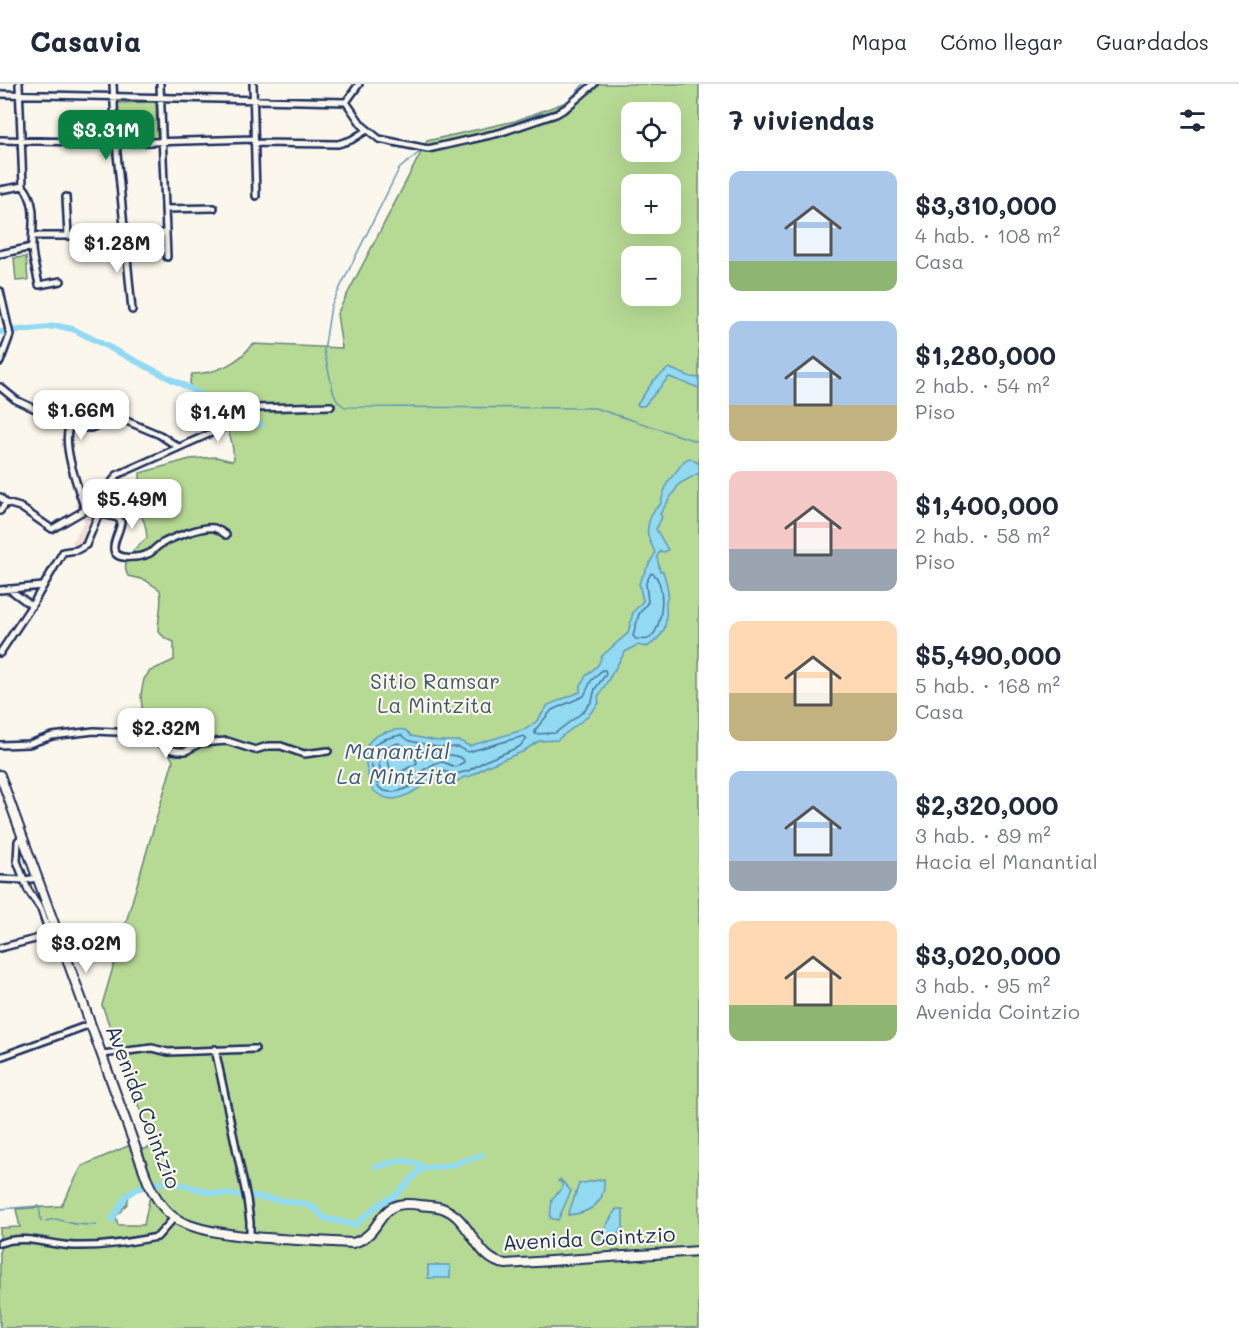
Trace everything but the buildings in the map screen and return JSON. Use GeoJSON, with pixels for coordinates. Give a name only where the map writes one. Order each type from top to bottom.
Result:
{"type":"FeatureCollection","features":[{"type":"Feature","properties":{"kind":"main road","name":"Avenida Cointzio"},"geometry":{"type":"LineString","coordinates":[[0,775],[38,878],[53,934],[91,1024],[149,1185],[174,1218],[199,1230],[353,1243],[369,1233],[391,1206],[408,1203],[443,1208],[458,1217],[482,1251],[496,1263],[699,1251]]}},
{"type":"Feature","properties":{"kind":"street"},"geometry":{"type":"LineString","coordinates":[[19,84],[23,186],[30,194],[33,206],[32,247],[39,285],[61,281]]}},
{"type":"Feature","properties":{"kind":"street"},"geometry":{"type":"LineString","coordinates":[[113,84],[116,143],[132,310]]}},
{"type":"Feature","properties":{"kind":"street"},"geometry":{"type":"LineString","coordinates":[[160,84],[167,257]]}},
{"type":"Feature","properties":{"kind":"street"},"geometry":{"type":"LineString","coordinates":[[253,84],[256,196]]}},
{"type":"Feature","properties":{"kind":"street"},"geometry":{"type":"LineString","coordinates":[[346,102],[359,84]]}},
{"type":"Feature","properties":{"kind":"street"},"geometry":{"type":"LineString","coordinates":[[346,102],[367,130],[379,139],[428,149],[500,133],[556,114],[594,84]]}},
{"type":"Feature","properties":{"kind":"street"},"geometry":{"type":"LineString","coordinates":[[0,93],[346,102]]}},
{"type":"Feature","properties":{"kind":"street"},"geometry":{"type":"LineString","coordinates":[[0,140],[116,143],[254,141],[339,144],[367,130]]}},
{"type":"Feature","properties":{"kind":"street"},"geometry":{"type":"LineString","coordinates":[[0,190],[23,186]]}},
{"type":"Feature","properties":{"kind":"street"},"geometry":{"type":"LineString","coordinates":[[66,197],[68,236]]}},
{"type":"Feature","properties":{"kind":"street"},"geometry":{"type":"LineString","coordinates":[[165,209],[214,208]]}},
{"type":"Feature","properties":{"kind":"street"},"geometry":{"type":"LineString","coordinates":[[34,236],[124,236],[166,233]]}},
{"type":"Feature","properties":{"kind":"street"},"geometry":{"type":"LineString","coordinates":[[0,254],[32,247]]}},
{"type":"Feature","properties":{"kind":"street"},"geometry":{"type":"LineString","coordinates":[[0,291],[9,332],[5,353],[0,362]]}},
{"type":"Feature","properties":{"kind":"street"},"geometry":{"type":"LineString","coordinates":[[0,387],[16,400],[48,414],[69,427],[91,428],[117,417],[160,435],[178,447]]}},
{"type":"Feature","properties":{"kind":"street"},"geometry":{"type":"LineString","coordinates":[[0,653],[32,606],[63,552],[77,550],[86,544],[117,475],[209,435],[255,408],[331,406]]}},
{"type":"Feature","properties":{"kind":"street"},"geometry":{"type":"LineString","coordinates":[[69,427],[67,434],[70,457],[85,510]]}},
{"type":"Feature","properties":{"kind":"street"},"geometry":{"type":"LineString","coordinates":[[0,497],[6,503],[21,507],[52,529],[85,510],[118,518],[121,522],[114,552],[124,558],[150,553],[163,543],[189,532],[210,528],[226,535]]}},
{"type":"Feature","properties":{"kind":"street"},"geometry":{"type":"LineString","coordinates":[[0,511],[6,503]]}},
{"type":"Feature","properties":{"kind":"street"},"geometry":{"type":"LineString","coordinates":[[0,590],[43,586]]}},
{"type":"Feature","properties":{"kind":"street"},"geometry":{"type":"LineString","coordinates":[[9,589],[32,606]]}},
{"type":"Feature","properties":{"kind":"street"},"geometry":{"type":"LineString","coordinates":[[0,746],[29,744],[52,736],[94,731],[152,737],[172,750],[179,751],[186,751],[200,744],[227,741],[255,750],[268,746],[281,746],[304,754],[328,751]]}},
{"type":"Feature","properties":{"kind":"street"},"geometry":{"type":"LineString","coordinates":[[0,948],[53,934],[41,909],[28,890],[17,861],[18,841],[23,836]]}},
{"type":"Feature","properties":{"kind":"street"},"geometry":{"type":"LineString","coordinates":[[0,879],[38,878]]}},
{"type":"Feature","properties":{"kind":"street"},"geometry":{"type":"LineString","coordinates":[[0,1057],[91,1024]]}},
{"type":"Feature","properties":{"kind":"street"},"geometry":{"type":"LineString","coordinates":[[102,1054],[152,1048],[168,1052],[255,1049]]}},
{"type":"Feature","properties":{"kind":"street"},"geometry":{"type":"LineString","coordinates":[[215,1049],[247,1196],[250,1236]]}},
{"type":"Feature","properties":{"kind":"street"},"geometry":{"type":"LineString","coordinates":[[0,1243],[33,1239],[71,1246],[103,1246],[157,1238],[174,1218]]}},
{"type":"Feature","properties":{"kind":"shaded area"},"geometry":{"type":"Polygon","coordinates":[[[85,513],[97,519],[87,535],[89,537],[78,547],[72,543],[70,545],[85,521],[82,519],[85,513]]]}},
{"type":"Feature","properties":{"kind":"green space","name":"Sitio Ramsar La Mintzita"},"geometry":{"type":"Polygon","coordinates":[[[591,84],[699,84],[699,1328],[0,1328],[0,1228],[20,1227],[16,1209],[61,1206],[82,1166],[130,1145],[146,1188],[137,1190],[129,1196],[127,1204],[116,1217],[118,1225],[144,1225],[153,1181],[142,1150],[153,1146],[102,1005],[173,761],[142,708],[141,694],[144,679],[150,671],[174,660],[174,642],[165,638],[158,631],[160,590],[145,580],[128,576],[126,570],[130,554],[147,538],[143,520],[131,505],[131,501],[140,494],[140,473],[190,459],[216,457],[232,461],[234,459],[232,443],[226,424],[218,419],[193,393],[190,384],[192,374],[217,370],[234,362],[252,344],[342,348],[337,314],[427,141],[515,121],[569,101],[591,84]]]}},
{"type":"Feature","properties":{"kind":"green space"},"geometry":{"type":"Polygon","coordinates":[[[156,102],[157,140],[118,141],[117,103],[156,102]]]}},
{"type":"Feature","properties":{"kind":"green space"},"geometry":{"type":"Polygon","coordinates":[[[26,257],[28,280],[16,281],[14,258],[26,257]]]}},
{"type":"Feature","properties":{"kind":"water"},"geometry":{"type":"Polygon","coordinates":[[[669,368],[699,378],[699,388],[669,377],[644,406],[637,405],[653,381],[669,368]]]}},
{"type":"Feature","properties":{"kind":"water","name":"Manantial La Mintzita"},"geometry":{"type":"Polygon","coordinates":[[[690,458],[699,464],[699,473],[679,484],[660,514],[662,517],[656,529],[668,550],[660,551],[657,557],[668,591],[664,628],[659,638],[647,647],[637,645],[625,652],[598,697],[599,703],[587,717],[557,740],[539,741],[522,752],[458,781],[440,776],[394,799],[384,797],[374,791],[369,784],[365,756],[368,743],[378,735],[402,730],[411,736],[438,741],[460,741],[469,746],[526,729],[537,721],[548,705],[580,692],[586,676],[598,665],[602,656],[628,633],[633,612],[643,601],[639,583],[655,553],[648,535],[650,518],[660,505],[667,483],[685,460],[690,458]]]}},
{"type":"Feature","properties":{"kind":"water"},"geometry":{"type":"Polygon","coordinates":[[[560,1179],[571,1191],[558,1220],[550,1218],[552,1199],[562,1188],[562,1183],[558,1181],[560,1179]]]}},
{"type":"Feature","properties":{"kind":"water"},"geometry":{"type":"Polygon","coordinates":[[[604,1179],[602,1194],[595,1205],[583,1212],[568,1215],[579,1184],[604,1179]]]}},
{"type":"Feature","properties":{"kind":"water"},"geometry":{"type":"Polygon","coordinates":[[[616,1209],[623,1209],[623,1228],[611,1241],[603,1241],[599,1238],[616,1209]]]}},
{"type":"Feature","properties":{"kind":"water"},"geometry":{"type":"Polygon","coordinates":[[[428,1265],[450,1265],[450,1278],[428,1278],[428,1265]]]}},
{"type":"Feature","properties":{"kind":"waterway"},"geometry":{"type":"LineString","coordinates":[[496,131],[535,115],[561,109],[584,84]]}},
{"type":"Feature","properties":{"kind":"waterway"},"geometry":{"type":"LineString","coordinates":[[426,147],[480,135]]}},
{"type":"Feature","properties":{"kind":"waterway"},"geometry":{"type":"LineString","coordinates":[[422,150],[399,169],[331,306],[324,351],[333,391],[338,402],[345,407],[595,408],[699,442]]}},
{"type":"Feature","properties":{"kind":"waterway"},"geometry":{"type":"LineString","coordinates":[[0,332],[58,326],[73,329],[224,406],[241,412],[261,425]]}},
{"type":"Feature","properties":{"kind":"waterway"},"geometry":{"type":"LineString","coordinates":[[421,1169],[451,1165],[482,1155]]}},
{"type":"Feature","properties":{"kind":"waterway"},"geometry":{"type":"LineString","coordinates":[[112,1220],[126,1196],[136,1189],[162,1182],[212,1193],[306,1204],[324,1218],[355,1225],[381,1203],[396,1195],[421,1169],[421,1165],[402,1160],[376,1167]]}},
{"type":"Feature","properties":{"kind":"waterway"},"geometry":{"type":"LineString","coordinates":[[0,1209],[39,1206],[41,1221]]}},
{"type":"Feature","properties":{"kind":"waterway"},"geometry":{"type":"LineString","coordinates":[[46,1221],[56,1219],[77,1224],[96,1225]]}}]}
